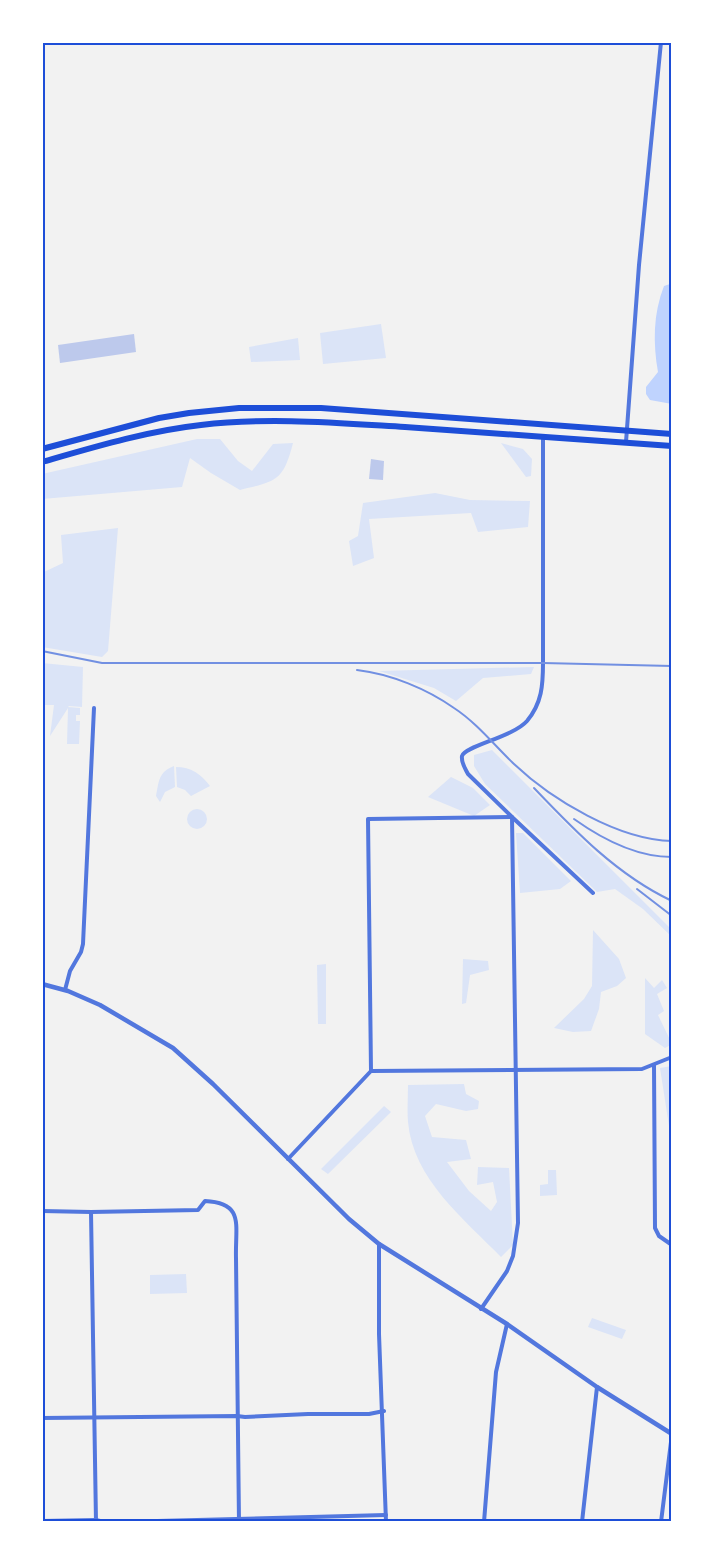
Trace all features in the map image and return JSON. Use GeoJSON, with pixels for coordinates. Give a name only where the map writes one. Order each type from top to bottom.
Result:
{"type":"FeatureCollection","features":[{"type":"Feature","properties":{"kind":"main road"},"geometry":{"type":"LineString","coordinates":[[42,449],[159,418],[239,408],[321,408],[672,434]]}},
{"type":"Feature","properties":{"kind":"main road"},"geometry":{"type":"LineString","coordinates":[[42,462],[151,433],[201,425],[254,422],[343,423],[672,446]]}},
{"type":"Feature","properties":{"kind":"main road"},"geometry":{"type":"LineString","coordinates":[[543,425],[543,436]]}},
{"type":"Feature","properties":{"kind":"street"},"geometry":{"type":"LineString","coordinates":[[626,443],[639,265],[661,42]]}},
{"type":"Feature","properties":{"kind":"street"},"geometry":{"type":"LineString","coordinates":[[543,436],[541,696],[535,710],[518,729],[492,742],[472,747],[462,756],[463,765],[468,774],[593,894]]}},
{"type":"Feature","properties":{"kind":"street"},"geometry":{"type":"LineString","coordinates":[[65,990],[70,971],[83,944],[93,708]]}},
{"type":"Feature","properties":{"kind":"street"},"geometry":{"type":"LineString","coordinates":[[288,1159],[371,1071],[369,819],[512,817]]}},
{"type":"Feature","properties":{"kind":"street"},"geometry":{"type":"LineString","coordinates":[[481,1309],[507,1271],[518,1223],[512,817]]}},
{"type":"Feature","properties":{"kind":"street"},"geometry":{"type":"LineString","coordinates":[[42,984],[65,990],[100,1005],[173,1048],[213,1084],[349,1219],[379,1244],[507,1324],[597,1388],[672,1434],[661,1522]]}},
{"type":"Feature","properties":{"kind":"street"},"geometry":{"type":"LineString","coordinates":[[371,1071],[642,1069],[672,1057]]}},
{"type":"Feature","properties":{"kind":"street"},"geometry":{"type":"LineString","coordinates":[[654,1065],[655,1228],[659,1236],[672,1245]]}},
{"type":"Feature","properties":{"kind":"street"},"geometry":{"type":"LineString","coordinates":[[42,1210],[91,1212],[198,1210],[205,1201],[221,1202],[233,1210],[235,1218],[239,1520]]}},
{"type":"Feature","properties":{"kind":"street"},"geometry":{"type":"LineString","coordinates":[[91,1212],[96,1521]]}},
{"type":"Feature","properties":{"kind":"street"},"geometry":{"type":"LineString","coordinates":[[379,1244],[379,1334],[384,1411],[386,1522]]}},
{"type":"Feature","properties":{"kind":"street"},"geometry":{"type":"LineString","coordinates":[[484,1522],[496,1372],[507,1324]]}},
{"type":"Feature","properties":{"kind":"street"},"geometry":{"type":"LineString","coordinates":[[582,1522],[597,1388]]}},
{"type":"Feature","properties":{"kind":"street"},"geometry":{"type":"LineString","coordinates":[[42,1418],[245,1417],[369,1414],[384,1411]]}},
{"type":"Feature","properties":{"kind":"street"},"geometry":{"type":"LineString","coordinates":[[118,1522],[312,1520],[386,1515]]}},
{"type":"Feature","properties":{"kind":"street"},"geometry":{"type":"LineString","coordinates":[[42,1521],[104,1522]]}},
{"type":"Feature","properties":{"kind":"shaded area"},"geometry":{"type":"Polygon","coordinates":[[[381,324],[386,358],[323,364],[320,333],[381,324]]]}},
{"type":"Feature","properties":{"kind":"shaded area"},"geometry":{"type":"Polygon","coordinates":[[[298,338],[300,360],[251,362],[249,347],[298,338]]]}},
{"type":"Feature","properties":{"kind":"shaded area"},"geometry":{"type":"Polygon","coordinates":[[[197,439],[220,439],[238,461],[252,471],[273,444],[293,443],[286,466],[276,478],[240,490],[190,458],[182,487],[42,499],[42,474],[197,439]]]}},
{"type":"Feature","properties":{"kind":"shaded area"},"geometry":{"type":"Polygon","coordinates":[[[501,443],[523,449],[532,459],[531,476],[526,477],[501,443]]]}},
{"type":"Feature","properties":{"kind":"shaded area"},"geometry":{"type":"Polygon","coordinates":[[[435,493],[470,500],[530,501],[528,527],[478,532],[471,513],[369,519],[374,558],[353,566],[349,541],[358,536],[363,503],[435,493]]]}},
{"type":"Feature","properties":{"kind":"shaded area"},"geometry":{"type":"Polygon","coordinates":[[[118,528],[108,651],[102,657],[42,647],[42,581],[44,572],[63,563],[61,535],[118,528]]]}},
{"type":"Feature","properties":{"kind":"shaded area"},"geometry":{"type":"Polygon","coordinates":[[[42,663],[83,667],[82,707],[68,707],[80,708],[80,715],[76,715],[76,721],[80,721],[79,744],[67,744],[68,708],[50,736],[54,705],[42,705],[42,663]]]}},
{"type":"Feature","properties":{"kind":"shaded area"},"geometry":{"type":"Polygon","coordinates":[[[534,667],[531,674],[483,678],[456,701],[434,688],[379,671],[534,667]]]}},
{"type":"Feature","properties":{"kind":"shaded area"},"geometry":{"type":"Polygon","coordinates":[[[492,750],[672,930],[672,937],[643,909],[615,889],[597,892],[485,784],[474,766],[474,755],[492,750]]]}},
{"type":"Feature","properties":{"kind":"shaded area"},"geometry":{"type":"Polygon","coordinates":[[[174,766],[175,787],[165,792],[160,802],[156,796],[160,778],[165,771],[174,766]]]}},
{"type":"Feature","properties":{"kind":"shaded area"},"geometry":{"type":"Polygon","coordinates":[[[176,767],[195,772],[210,786],[191,796],[185,790],[177,787],[176,767]]]}},
{"type":"Feature","properties":{"kind":"shaded area"},"geometry":{"type":"Polygon","coordinates":[[[451,777],[473,788],[490,805],[474,816],[428,797],[451,777]]]}},
{"type":"Feature","properties":{"kind":"shaded area"},"geometry":{"type":"Polygon","coordinates":[[[197,809],[204,812],[207,819],[204,826],[197,829],[190,826],[187,819],[190,812],[197,809]]]}},
{"type":"Feature","properties":{"kind":"shaded area"},"geometry":{"type":"Polygon","coordinates":[[[516,833],[523,833],[571,881],[560,889],[520,893],[516,833]]]}},
{"type":"Feature","properties":{"kind":"shaded area"},"geometry":{"type":"Polygon","coordinates":[[[593,930],[619,959],[626,978],[617,986],[601,992],[599,1009],[591,1031],[573,1032],[554,1028],[584,999],[592,986],[593,930]]]}},
{"type":"Feature","properties":{"kind":"shaded area"},"geometry":{"type":"Polygon","coordinates":[[[463,959],[488,961],[489,970],[470,975],[466,1003],[462,1004],[463,959]]]}},
{"type":"Feature","properties":{"kind":"shaded area"},"geometry":{"type":"Polygon","coordinates":[[[326,964],[326,1024],[318,1024],[317,965],[326,964]]]}},
{"type":"Feature","properties":{"kind":"shaded area"},"geometry":{"type":"Polygon","coordinates":[[[645,978],[654,988],[662,980],[667,988],[657,994],[664,1011],[658,1015],[672,1044],[665,1048],[645,1034],[645,978]]]}},
{"type":"Feature","properties":{"kind":"shaded area"},"geometry":{"type":"Polygon","coordinates":[[[672,1066],[672,1126],[669,1126],[660,1068],[672,1066]]]}},
{"type":"Feature","properties":{"kind":"shaded area"},"geometry":{"type":"Polygon","coordinates":[[[464,1084],[466,1094],[479,1101],[478,1109],[466,1111],[436,1104],[425,1116],[432,1137],[466,1140],[471,1159],[447,1162],[469,1191],[491,1211],[497,1202],[493,1182],[477,1185],[478,1167],[509,1168],[513,1245],[501,1257],[442,1197],[419,1162],[412,1143],[408,1122],[408,1085],[464,1084]]]}},
{"type":"Feature","properties":{"kind":"shaded area"},"geometry":{"type":"Polygon","coordinates":[[[384,1106],[391,1112],[328,1174],[321,1169],[384,1106]]]}},
{"type":"Feature","properties":{"kind":"shaded area"},"geometry":{"type":"Polygon","coordinates":[[[548,1170],[556,1170],[557,1195],[540,1196],[540,1185],[548,1184],[548,1170]]]}},
{"type":"Feature","properties":{"kind":"shaded area"},"geometry":{"type":"Polygon","coordinates":[[[186,1274],[187,1293],[150,1294],[150,1275],[186,1274]]]}},
{"type":"Feature","properties":{"kind":"shaded area"},"geometry":{"type":"Polygon","coordinates":[[[592,1318],[626,1330],[622,1339],[588,1327],[592,1318]]]}},
{"type":"Feature","properties":{"kind":"water"},"geometry":{"type":"Polygon","coordinates":[[[672,280],[672,404],[650,400],[646,394],[646,387],[658,372],[655,350],[656,318],[664,286],[670,284],[672,280]]]}},
{"type":"Feature","properties":{"kind":"building"},"geometry":{"type":"Polygon","coordinates":[[[134,334],[136,352],[60,363],[58,345],[134,334]]]}},
{"type":"Feature","properties":{"kind":"building"},"geometry":{"type":"Polygon","coordinates":[[[371,459],[384,461],[383,480],[369,479],[371,459]]]}},
{"type":"Feature","properties":{"kind":"railway"},"geometry":{"type":"LineString","coordinates":[[42,651],[102,663],[543,663],[672,666]]}},
{"type":"Feature","properties":{"kind":"railway"},"geometry":{"type":"LineString","coordinates":[[357,670],[396,679],[443,701],[486,735],[530,778],[587,816],[630,834],[672,841]]}},
{"type":"Feature","properties":{"kind":"railway"},"geometry":{"type":"LineString","coordinates":[[534,788],[581,836],[615,865],[672,901]]}},
{"type":"Feature","properties":{"kind":"railway"},"geometry":{"type":"LineString","coordinates":[[574,819],[620,846],[646,854],[672,857]]}},
{"type":"Feature","properties":{"kind":"railway"},"geometry":{"type":"LineString","coordinates":[[637,889],[672,916]]}}]}
